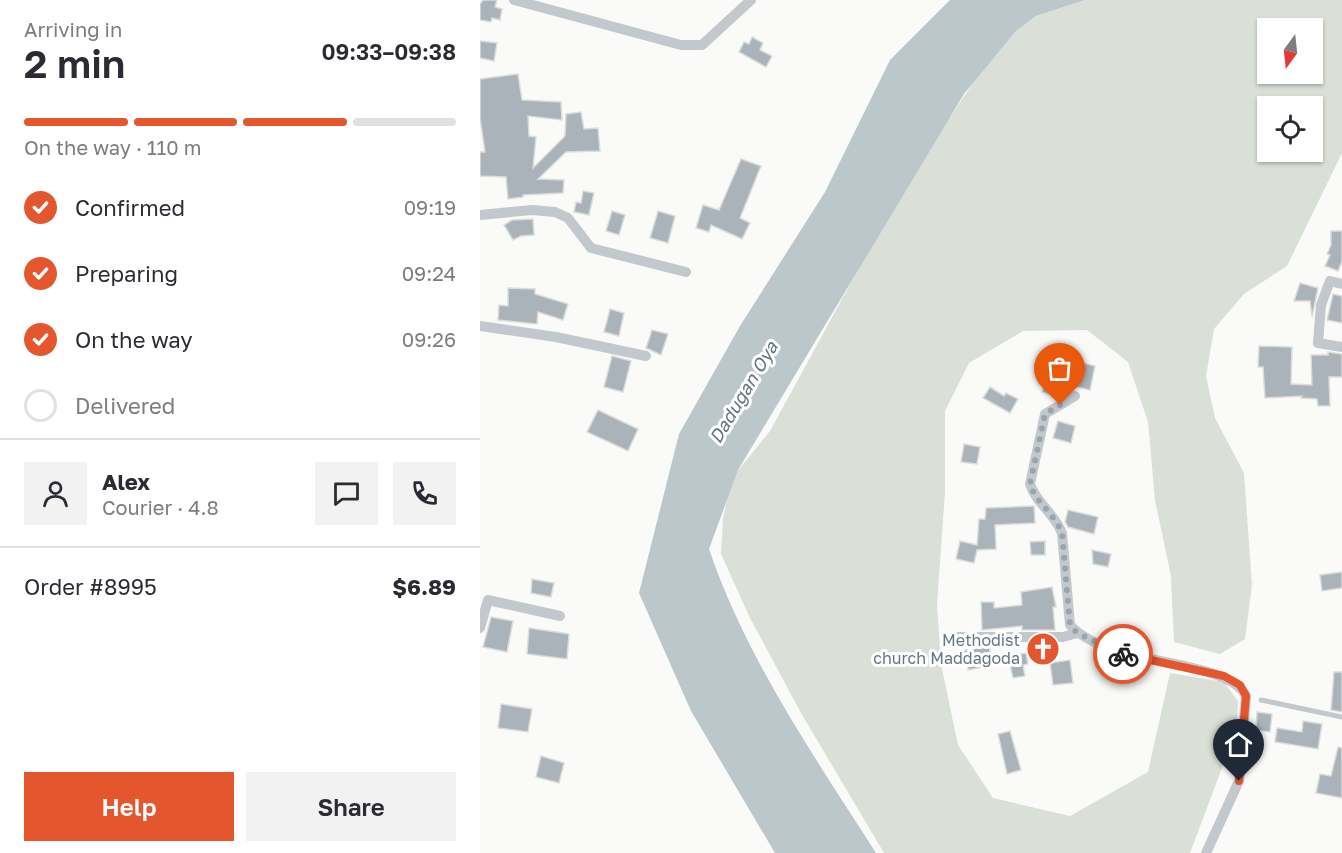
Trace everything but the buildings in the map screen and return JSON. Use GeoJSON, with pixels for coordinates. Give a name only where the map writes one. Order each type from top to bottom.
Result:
{"type":"FeatureCollection","features":[{"type":"Feature","properties":{"kind":"street"},"geometry":{"type":"LineString","coordinates":[[514,0],[681,45],[702,45],[751,0]]}},
{"type":"Feature","properties":{"kind":"street"},"geometry":{"type":"LineString","coordinates":[[480,215],[532,210],[555,212],[568,218],[591,248],[686,272]]}},
{"type":"Feature","properties":{"kind":"street"},"geometry":{"type":"LineString","coordinates":[[1342,284],[1330,281],[1321,305],[1318,343],[1342,347]]}},
{"type":"Feature","properties":{"kind":"street"},"geometry":{"type":"LineString","coordinates":[[480,326],[556,337],[646,356]]}},
{"type":"Feature","properties":{"kind":"street"},"geometry":{"type":"LineString","coordinates":[[1075,396],[1045,414],[1030,484],[1033,494],[1057,520],[1062,533],[1070,625],[1077,633],[1123,654],[1224,676],[1240,685],[1246,696],[1239,781],[1206,853]]}},
{"type":"Feature","properties":{"kind":"street"},"geometry":{"type":"LineString","coordinates":[[480,628],[488,600],[560,616]]}},
{"type":"Feature","properties":{"kind":"street"},"geometry":{"type":"LineString","coordinates":[[958,637],[1063,638],[1077,633]]}},
{"type":"Feature","properties":{"kind":"lane"},"geometry":{"type":"LineString","coordinates":[[1261,700],[1342,717]]}},
{"type":"Feature","properties":{"kind":"shaded area"},"geometry":{"type":"Polygon","coordinates":[[[1085,0],[1342,0],[1342,153],[1287,266],[1244,294],[1214,329],[1206,376],[1215,418],[1244,473],[1252,585],[1245,639],[1220,654],[1174,642],[1171,576],[1155,500],[1148,422],[1128,362],[1087,330],[1023,331],[969,363],[945,411],[945,492],[937,604],[941,664],[958,745],[993,798],[1070,816],[1148,772],[1170,673],[1224,682],[1238,701],[1237,728],[1190,853],[884,853],[801,713],[750,618],[721,554],[723,519],[731,479],[770,431],[866,255],[937,137],[981,71],[1015,32],[1036,16],[1085,0]]]}},
{"type":"Feature","properties":{"kind":"water","name":"Dadugan Oya"},"geometry":{"type":"Polygon","coordinates":[[[950,0],[1085,0],[1036,16],[1015,32],[964,94],[738,470],[709,549],[724,589],[762,668],[783,706],[876,853],[775,853],[691,711],[639,593],[679,434],[740,326],[825,192],[890,60],[950,0]]]}},
{"type":"Feature","properties":{"kind":"way so far"},"geometry":{"type":"LineString","coordinates":[[1060,405],[1045,414],[1030,484],[1033,494],[1057,520],[1062,533],[1070,625],[1077,633],[1123,654]]}},
{"type":"Feature","properties":{"kind":"place","name":"Methodist church Maddagoda"},"geometry":{"type":"Point","coordinates":[1043,649]}},
{"type":"Feature","properties":{"kind":"route"},"geometry":{"type":"LineString","coordinates":[[1123,654],[1224,676],[1240,685],[1246,696],[1239,781]]}}]}
